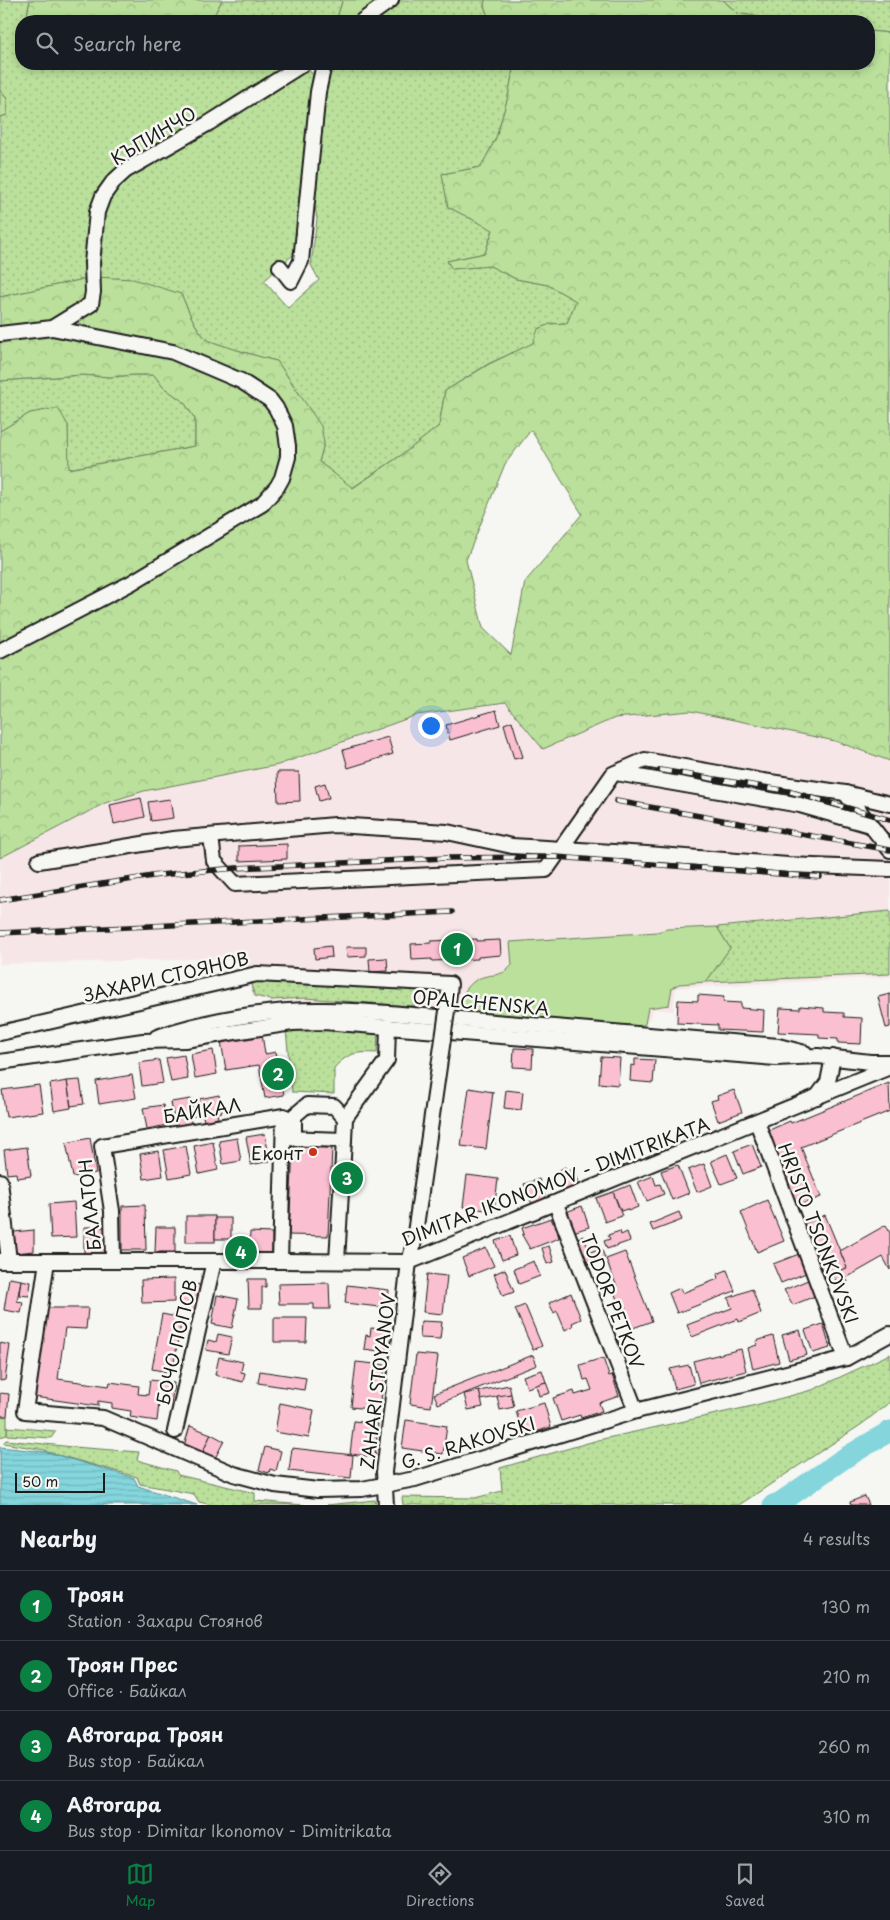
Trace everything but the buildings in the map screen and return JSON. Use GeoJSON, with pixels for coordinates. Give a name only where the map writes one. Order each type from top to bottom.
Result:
{"type":"FeatureCollection","features":[{"type":"Feature","properties":{"kind":"street"},"geometry":{"type":"LineString","coordinates":[[370,15],[391,0]]}},
{"type":"Feature","properties":{"kind":"street","name":"КЪПИНЧО"},"geometry":{"type":"LineString","coordinates":[[0,334],[52,328],[88,308],[92,300],[92,263],[96,221],[100,204],[113,182],[125,170],[209,124],[293,70]]}},
{"type":"Feature","properties":{"kind":"street"},"geometry":{"type":"LineString","coordinates":[[280,266],[291,281],[301,261],[318,92],[323,71]]}},
{"type":"Feature","properties":{"kind":"street"},"geometry":{"type":"LineString","coordinates":[[0,651],[131,583],[262,504],[277,487],[288,457],[287,435],[276,408],[261,393],[241,381],[173,352],[52,328]]}},
{"type":"Feature","properties":{"kind":"street"},"geometry":{"type":"LineString","coordinates":[[210,836],[214,861],[235,884],[546,870],[612,774],[645,760],[763,781],[845,793],[890,804]]}},
{"type":"Feature","properties":{"kind":"street"},"geometry":{"type":"LineString","coordinates":[[616,773],[800,805],[870,825]]}},
{"type":"Feature","properties":{"kind":"street"},"geometry":{"type":"LineString","coordinates":[[845,793],[890,850]]}},
{"type":"Feature","properties":{"kind":"street"},"geometry":{"type":"LineString","coordinates":[[39,861],[173,839],[335,826],[447,832],[512,846],[788,865],[890,869]]}},
{"type":"Feature","properties":{"kind":"street","name":"ЗАХАРИ СТОЯНОВ"},"geometry":{"type":"LineString","coordinates":[[0,1033],[257,974],[450,984],[410,1262]]}},
{"type":"Feature","properties":{"kind":"street","name":"OPALCHENSKA"},"geometry":{"type":"LineString","coordinates":[[143,1041],[184,1027],[291,1010],[325,1010],[389,1013],[778,1046],[818,1056]]}},
{"type":"Feature","properties":{"kind":"street","name":"OPALCHENSKA"},"geometry":{"type":"LineString","coordinates":[[0,1062],[143,1041],[185,1040],[292,1023],[324,1022],[776,1058],[833,1057]]}},
{"type":"Feature","properties":{"kind":"street"},"geometry":{"type":"LineString","coordinates":[[337,1261],[345,1118],[387,1060],[388,1026]]}},
{"type":"Feature","properties":{"kind":"street"},"geometry":{"type":"LineString","coordinates":[[817,1097],[828,1082],[833,1057],[870,1062],[890,1062]]}},
{"type":"Feature","properties":{"kind":"street","name":"DIMITAR IKONOMOV - DIMITRIKATA"},"geometry":{"type":"LineString","coordinates":[[5,1262],[280,1260],[410,1262],[890,1067]]}},
{"type":"Feature","properties":{"kind":"street"},"geometry":{"type":"LineString","coordinates":[[344,1140],[289,1138],[294,1116],[307,1105],[334,1106],[345,1118]]}},
{"type":"Feature","properties":{"kind":"street","name":"БАЙКАЛ"},"geometry":{"type":"LineString","coordinates":[[102,1146],[284,1116],[289,1138],[280,1260]]}},
{"type":"Feature","properties":{"kind":"street","name":"HRISTO TSONKOVSKI"},"geometry":{"type":"LineString","coordinates":[[757,1122],[846,1358]]}},
{"type":"Feature","properties":{"kind":"street","name":"БАЛАТОН"},"geometry":{"type":"LineString","coordinates":[[102,1146],[112,1210],[113,1261]]}},
{"type":"Feature","properties":{"kind":"street"},"geometry":{"type":"LineString","coordinates":[[0,1180],[5,1262]]}},
{"type":"Feature","properties":{"kind":"street","name":"TODOR PETKOV"},"geometry":{"type":"LineString","coordinates":[[556,1204],[636,1411]]}},
{"type":"Feature","properties":{"kind":"street","name":"G. S. RAKOVSKI"},"geometry":{"type":"LineString","coordinates":[[47,1261],[25,1411],[103,1418],[234,1474],[275,1485],[318,1490],[362,1489],[385,1496],[415,1479],[636,1411],[846,1358],[890,1334]]}},
{"type":"Feature","properties":{"kind":"street","name":"БОЧО ПОПОВ"},"geometry":{"type":"LineString","coordinates":[[175,1431],[214,1261]]}},
{"type":"Feature","properties":{"kind":"street","name":"ZAHARI STOYANOV"},"geometry":{"type":"LineString","coordinates":[[385,1496],[384,1472],[410,1262]]}},
{"type":"Feature","properties":{"kind":"shaded area"},"geometry":{"type":"Polygon","coordinates":[[[505,703],[543,749],[615,718],[691,711],[835,741],[890,761],[890,977],[676,988],[673,1011],[654,1009],[644,1028],[472,1017],[460,1012],[290,1000],[272,1002],[253,997],[242,958],[0,964],[0,858],[105,803],[144,791],[278,765],[417,715],[505,703]],[[689,927],[657,932],[511,942],[513,964],[506,972],[476,980],[645,1024],[647,1008],[669,1005],[671,988],[679,984],[706,982],[689,927]],[[259,978],[272,1000],[305,998],[408,1006],[259,978]]]}},
{"type":"Feature","properties":{"kind":"green space"},"geometry":{"type":"Polygon","coordinates":[[[0,0],[30,0],[27,15],[15,15],[15,70],[308,70],[315,76],[300,244],[295,253],[264,281],[288,308],[319,280],[311,265],[317,219],[312,186],[326,70],[513,70],[508,97],[496,138],[481,167],[443,174],[448,207],[493,229],[485,253],[447,261],[452,269],[490,266],[516,279],[548,285],[576,301],[567,323],[550,324],[534,343],[488,364],[445,391],[439,426],[403,454],[352,488],[319,462],[324,443],[301,396],[277,361],[217,344],[206,339],[195,323],[181,294],[94,277],[0,297],[0,117],[7,115],[7,99],[0,90],[0,0]]]}},
{"type":"Feature","properties":{"kind":"green space"},"geometry":{"type":"Polygon","coordinates":[[[30,0],[222,0],[214,15],[27,15],[30,0]]]}},
{"type":"Feature","properties":{"kind":"green space"},"geometry":{"type":"Polygon","coordinates":[[[222,0],[340,0],[342,2],[338,15],[214,15],[222,0]]]}},
{"type":"Feature","properties":{"kind":"green space"},"geometry":{"type":"Polygon","coordinates":[[[340,0],[397,0],[377,15],[338,15],[342,2],[340,0]]]}},
{"type":"Feature","properties":{"kind":"green space"},"geometry":{"type":"Polygon","coordinates":[[[397,0],[485,0],[484,6],[488,15],[377,15],[397,0]]]}},
{"type":"Feature","properties":{"kind":"green space"},"geometry":{"type":"Polygon","coordinates":[[[485,0],[723,0],[737,13],[748,15],[488,15],[484,6],[485,0]]]}},
{"type":"Feature","properties":{"kind":"green space"},"geometry":{"type":"Polygon","coordinates":[[[723,0],[890,0],[890,33],[875,32],[875,15],[748,15],[737,13],[723,0]]]}},
{"type":"Feature","properties":{"kind":"green space"},"geometry":{"type":"Polygon","coordinates":[[[875,32],[890,33],[890,761],[835,741],[691,711],[615,718],[543,749],[505,703],[417,715],[278,765],[144,791],[105,803],[0,858],[0,431],[30,413],[58,408],[68,425],[69,469],[195,446],[195,419],[184,402],[163,387],[154,375],[110,377],[82,375],[0,381],[0,297],[94,277],[133,279],[181,294],[195,323],[206,339],[217,344],[277,361],[321,426],[324,443],[319,462],[353,488],[403,454],[439,426],[445,391],[489,364],[533,343],[538,329],[550,324],[567,323],[576,301],[548,285],[516,279],[490,266],[452,269],[447,261],[485,253],[493,230],[448,207],[442,174],[481,167],[496,138],[508,97],[513,70],[875,70],[875,32]],[[531,430],[505,464],[466,560],[483,628],[511,655],[525,582],[582,514],[531,430]]]}},
{"type":"Feature","properties":{"kind":"green space"},"geometry":{"type":"Polygon","coordinates":[[[0,90],[7,99],[7,115],[0,117],[0,90]]]}},
{"type":"Feature","properties":{"kind":"green space"},"geometry":{"type":"Polygon","coordinates":[[[82,375],[110,377],[154,375],[163,387],[184,402],[195,419],[195,446],[68,469],[68,425],[30,413],[0,431],[0,381],[82,375]]]}},
{"type":"Feature","properties":{"kind":"green space"},"geometry":{"type":"Polygon","coordinates":[[[890,911],[890,974],[706,982],[730,948],[717,927],[890,911]]]}},
{"type":"Feature","properties":{"kind":"green space"},"geometry":{"type":"Polygon","coordinates":[[[717,927],[730,948],[706,982],[679,984],[672,988],[669,1005],[648,1008],[645,1024],[640,1026],[538,1022],[472,1015],[456,1010],[464,993],[472,983],[481,978],[504,972],[512,965],[510,942],[657,932],[667,929],[717,927]]]}},
{"type":"Feature","properties":{"kind":"green space"},"geometry":{"type":"Polygon","coordinates":[[[259,978],[296,978],[417,990],[418,1001],[416,1005],[408,1006],[305,998],[272,1000],[255,996],[251,985],[259,978]]]}},
{"type":"Feature","properties":{"kind":"green space"},"geometry":{"type":"Polygon","coordinates":[[[286,1030],[378,1031],[377,1053],[353,1054],[339,1063],[334,1068],[334,1094],[292,1092],[286,1030]]]}},
{"type":"Feature","properties":{"kind":"green space"},"geometry":{"type":"Polygon","coordinates":[[[890,1354],[890,1402],[862,1424],[739,1505],[403,1505],[402,1497],[475,1498],[502,1491],[500,1468],[598,1440],[748,1407],[812,1390],[890,1354]]]}},
{"type":"Feature","properties":{"kind":"green space"},"geometry":{"type":"Polygon","coordinates":[[[0,1416],[7,1416],[7,1435],[0,1437],[0,1416]]]}},
{"type":"Feature","properties":{"kind":"green space"},"geometry":{"type":"Polygon","coordinates":[[[7,1427],[56,1431],[51,1438],[7,1435],[7,1427]]]}},
{"type":"Feature","properties":{"kind":"green space"},"geometry":{"type":"Polygon","coordinates":[[[6,1440],[139,1452],[137,1460],[176,1471],[178,1475],[255,1493],[255,1501],[304,1505],[212,1505],[199,1502],[194,1494],[140,1484],[137,1477],[45,1450],[3,1443],[6,1440]]]}},
{"type":"Feature","properties":{"kind":"green space"},"geometry":{"type":"Polygon","coordinates":[[[375,1500],[376,1505],[327,1505],[375,1500]]]}},
{"type":"Feature","properties":{"kind":"water"},"geometry":{"type":"Polygon","coordinates":[[[0,1447],[47,1452],[134,1478],[138,1486],[197,1505],[0,1505],[0,1447]]]}},
{"type":"Feature","properties":{"kind":"waterway"},"geometry":{"type":"LineString","coordinates":[[773,1505],[781,1502],[843,1459],[890,1431]]}},
{"type":"Feature","properties":{"kind":"railway"},"geometry":{"type":"LineString","coordinates":[[660,770],[788,791],[890,820]]}},
{"type":"Feature","properties":{"kind":"railway"},"geometry":{"type":"LineString","coordinates":[[616,801],[890,850]]}},
{"type":"Feature","properties":{"kind":"railway"},"geometry":{"type":"LineString","coordinates":[[0,900],[159,875],[236,868],[446,858],[556,857],[820,877]]}},
{"type":"Feature","properties":{"kind":"railway"},"geometry":{"type":"LineString","coordinates":[[0,933],[452,912]]}},
{"type":"Feature","properties":{"kind":"place","name":"Троян"},"geometry":{"type":"Point","coordinates":[457,949]}},
{"type":"Feature","properties":{"kind":"place","name":"Троян Прес"},"geometry":{"type":"Point","coordinates":[278,1074]}},
{"type":"Feature","properties":{"kind":"place","name":"Еконт"},"geometry":{"type":"Point","coordinates":[313,1152]}},
{"type":"Feature","properties":{"kind":"place","name":"Автогара Троян"},"geometry":{"type":"Point","coordinates":[347,1178]}},
{"type":"Feature","properties":{"kind":"place","name":"Автогара"},"geometry":{"type":"Point","coordinates":[241,1252]}}]}
